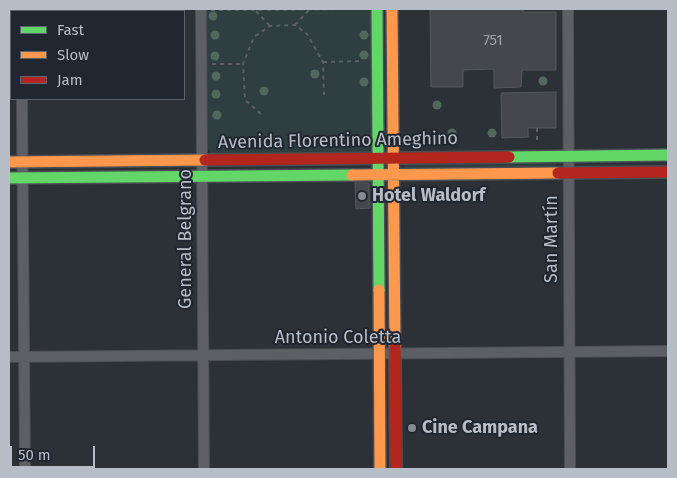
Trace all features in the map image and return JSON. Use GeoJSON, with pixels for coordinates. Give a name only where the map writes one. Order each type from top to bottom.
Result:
{"type":"FeatureCollection","features":[{"type":"Feature","properties":{"kind":"main road"},"geometry":{"type":"LineString","coordinates":[[377,9],[380,469]]}},
{"type":"Feature","properties":{"kind":"main road"},"geometry":{"type":"LineString","coordinates":[[392,9],[396,469]]}},
{"type":"Feature","properties":{"kind":"main road","name":"Avenida Florentino Ameghino"},"geometry":{"type":"LineString","coordinates":[[9,162],[668,155]]}},
{"type":"Feature","properties":{"kind":"main road","name":"Avenida Florentino Ameghino"},"geometry":{"type":"LineString","coordinates":[[9,178],[668,172]]}},
{"type":"Feature","properties":{"kind":"street","name":"General Belgrano"},"geometry":{"type":"LineString","coordinates":[[203,9],[204,469]]}},
{"type":"Feature","properties":{"kind":"street","name":"San Martín"},"geometry":{"type":"LineString","coordinates":[[568,9],[570,469]]}},
{"type":"Feature","properties":{"kind":"street"},"geometry":{"type":"LineString","coordinates":[[22,100],[25,469]]}},
{"type":"Feature","properties":{"kind":"street","name":"Antonio Coletta"},"geometry":{"type":"LineString","coordinates":[[9,357],[668,351]]}},
{"type":"Feature","properties":{"kind":"path"},"geometry":{"type":"LineString","coordinates":[[203,9],[348,9]]}},
{"type":"Feature","properties":{"kind":"path"},"geometry":{"type":"LineString","coordinates":[[256,10],[270,26]]}},
{"type":"Feature","properties":{"kind":"path"},"geometry":{"type":"LineString","coordinates":[[261,114],[245,100],[242,64],[254,37],[270,26],[295,24],[310,10]]}},
{"type":"Feature","properties":{"kind":"path"},"geometry":{"type":"LineString","coordinates":[[295,24],[307,34],[323,62],[324,95]]}},
{"type":"Feature","properties":{"kind":"path"},"geometry":{"type":"LineString","coordinates":[[323,62],[363,61]]}},
{"type":"Feature","properties":{"kind":"path"},"geometry":{"type":"LineString","coordinates":[[206,65],[242,64]]}},
{"type":"Feature","properties":{"kind":"shaded area"},"geometry":{"type":"Polygon","coordinates":[[[205,9],[372,9],[373,144],[370,150],[365,154],[210,153],[208,149],[205,9]]]}},
{"type":"Feature","properties":{"kind":"shaded area"},"geometry":{"type":"Polygon","coordinates":[[[556,163],[556,167],[405,168],[404,166],[405,164],[556,163]]]}},
{"type":"Feature","properties":{"kind":"building"},"geometry":{"type":"Polygon","coordinates":[[[430,9],[523,9],[523,12],[556,12],[556,70],[522,70],[521,87],[494,88],[494,69],[463,70],[463,87],[431,87],[430,9]]]}},
{"type":"Feature","properties":{"kind":"building"},"geometry":{"type":"Polygon","coordinates":[[[556,92],[556,128],[528,128],[528,137],[502,138],[501,93],[556,92]]]}},
{"type":"Feature","properties":{"kind":"building","name":"Hotel Waldorf"},"geometry":{"type":"Polygon","coordinates":[[[355,183],[369,183],[370,208],[356,209],[355,183]]]}},
{"type":"Feature","properties":{"kind":"traffic: fast"},"geometry":{"type":"LineString","coordinates":[[377,9],[379,290]]}},
{"type":"Feature","properties":{"kind":"traffic: fast"},"geometry":{"type":"LineString","coordinates":[[509,157],[668,155]]}},
{"type":"Feature","properties":{"kind":"traffic: fast"},"geometry":{"type":"LineString","coordinates":[[9,178],[352,175]]}},
{"type":"Feature","properties":{"kind":"traffic: slow"},"geometry":{"type":"LineString","coordinates":[[392,9],[395,347]]}},
{"type":"Feature","properties":{"kind":"traffic: slow"},"geometry":{"type":"LineString","coordinates":[[9,162],[205,160]]}},
{"type":"Feature","properties":{"kind":"traffic: slow"},"geometry":{"type":"LineString","coordinates":[[352,175],[558,173]]}},
{"type":"Feature","properties":{"kind":"traffic: slow"},"geometry":{"type":"LineString","coordinates":[[379,290],[380,469]]}},
{"type":"Feature","properties":{"kind":"traffic: jam"},"geometry":{"type":"LineString","coordinates":[[205,160],[509,157]]}},
{"type":"Feature","properties":{"kind":"traffic: jam"},"geometry":{"type":"LineString","coordinates":[[558,173],[668,172]]}},
{"type":"Feature","properties":{"kind":"traffic: jam"},"geometry":{"type":"LineString","coordinates":[[395,347],[396,469]]}},
{"type":"Feature","properties":{"kind":"place","name":"Hotel Waldorf"},"geometry":{"type":"Point","coordinates":[362,196]}},
{"type":"Feature","properties":{"kind":"place","name":"Cine Campana"},"geometry":{"type":"Point","coordinates":[412,428]}}]}
